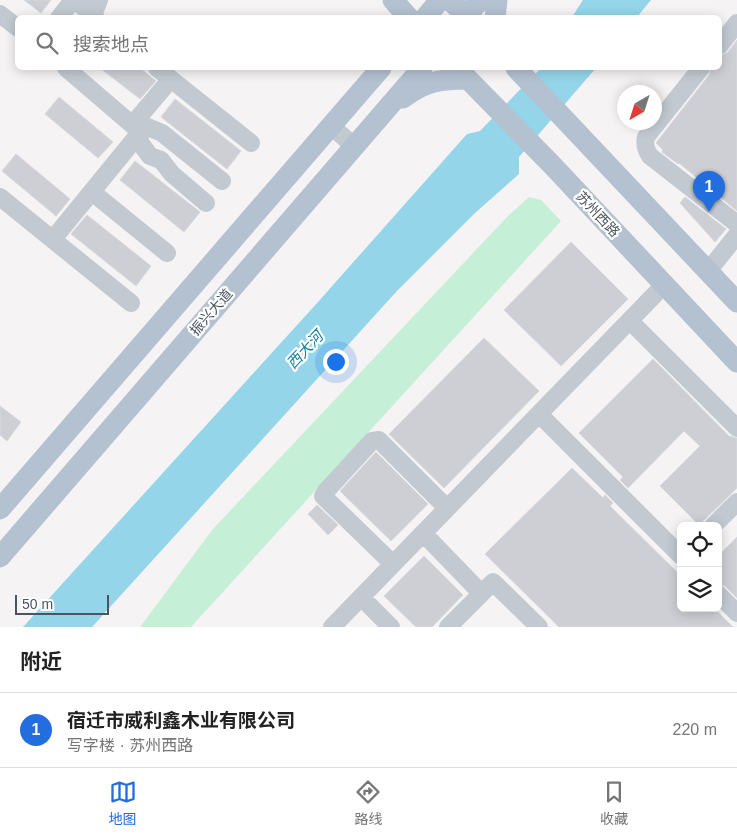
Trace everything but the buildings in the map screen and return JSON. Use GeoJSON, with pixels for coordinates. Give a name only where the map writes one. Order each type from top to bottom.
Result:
{"type":"FeatureCollection","features":[{"type":"Feature","properties":{"kind":"main road"},"geometry":{"type":"LineString","coordinates":[[381,0],[388,15]]}},
{"type":"Feature","properties":{"kind":"main road"},"geometry":{"type":"LineString","coordinates":[[393,0],[406,15]]}},
{"type":"Feature","properties":{"kind":"main road"},"geometry":{"type":"LineString","coordinates":[[428,15],[440,0]]}},
{"type":"Feature","properties":{"kind":"main road"},"geometry":{"type":"LineString","coordinates":[[450,0],[464,15]]}},
{"type":"Feature","properties":{"kind":"main road"},"geometry":{"type":"LineString","coordinates":[[468,15],[480,0]]}},
{"type":"Feature","properties":{"kind":"main road"},"geometry":{"type":"LineString","coordinates":[[495,15],[497,0]]}},
{"type":"Feature","properties":{"kind":"main road","name":"振兴大道"},"geometry":{"type":"LineString","coordinates":[[0,556],[420,70]]}},
{"type":"Feature","properties":{"kind":"main road"},"geometry":{"type":"LineString","coordinates":[[518,70],[737,302]]}},
{"type":"Feature","properties":{"kind":"main road"},"geometry":{"type":"LineString","coordinates":[[0,509],[372,76]]}},
{"type":"Feature","properties":{"kind":"main road"},"geometry":{"type":"LineString","coordinates":[[379,117],[416,88],[449,79],[468,79]]}},
{"type":"Feature","properties":{"kind":"main road","name":"苏州西路"},"geometry":{"type":"LineString","coordinates":[[468,79],[737,362]]}},
{"type":"Feature","properties":{"kind":"lane"},"geometry":{"type":"LineString","coordinates":[[62,15],[74,0],[94,12]]}},
{"type":"Feature","properties":{"kind":"lane"},"geometry":{"type":"LineString","coordinates":[[0,14],[15,26]]}},
{"type":"Feature","properties":{"kind":"lane"},"geometry":{"type":"LineString","coordinates":[[722,42],[737,23]]}},
{"type":"Feature","properties":{"kind":"lane"},"geometry":{"type":"LineString","coordinates":[[68,70],[136,130],[141,144],[150,156],[161,160],[172,174],[206,203]]}},
{"type":"Feature","properties":{"kind":"lane"},"geometry":{"type":"LineString","coordinates":[[160,70],[250,143]]}},
{"type":"Feature","properties":{"kind":"lane"},"geometry":{"type":"LineString","coordinates":[[699,70],[646,137],[646,150],[650,156],[737,224]]}},
{"type":"Feature","properties":{"kind":"lane"},"geometry":{"type":"LineString","coordinates":[[53,239],[92,192],[171,79]]}},
{"type":"Feature","properties":{"kind":"lane"},"geometry":{"type":"LineString","coordinates":[[136,130],[142,125],[162,133],[222,181]]}},
{"type":"Feature","properties":{"kind":"lane"},"geometry":{"type":"LineString","coordinates":[[331,126],[354,146]]}},
{"type":"Feature","properties":{"kind":"lane"},"geometry":{"type":"LineString","coordinates":[[92,192],[167,254]]}},
{"type":"Feature","properties":{"kind":"lane"},"geometry":{"type":"LineString","coordinates":[[0,197],[131,303]]}},
{"type":"Feature","properties":{"kind":"lane"},"geometry":{"type":"LineString","coordinates":[[708,271],[737,235]]}},
{"type":"Feature","properties":{"kind":"lane"},"geometry":{"type":"LineString","coordinates":[[332,627],[664,285]]}},
{"type":"Feature","properties":{"kind":"lane"},"geometry":{"type":"LineString","coordinates":[[630,321],[737,428]]}},
{"type":"Feature","properties":{"kind":"lane"},"geometry":{"type":"LineString","coordinates":[[539,414],[677,552]]}},
{"type":"Feature","properties":{"kind":"lane"},"geometry":{"type":"LineString","coordinates":[[392,564],[323,496],[326,490],[372,441],[379,440],[447,508]]}},
{"type":"Feature","properties":{"kind":"lane"},"geometry":{"type":"LineString","coordinates":[[717,522],[737,502]]}},
{"type":"Feature","properties":{"kind":"lane"},"geometry":{"type":"LineString","coordinates":[[423,534],[482,593]]}},
{"type":"Feature","properties":{"kind":"lane"},"geometry":{"type":"LineString","coordinates":[[448,627],[493,582],[539,627]]}},
{"type":"Feature","properties":{"kind":"lane"},"geometry":{"type":"LineString","coordinates":[[361,597],[391,627]]}},
{"type":"Feature","properties":{"kind":"lane"},"geometry":{"type":"LineString","coordinates":[[722,598],[737,613]]}},
{"type":"Feature","properties":{"kind":"green space"},"geometry":{"type":"Polygon","coordinates":[[[529,197],[541,200],[561,221],[191,627],[140,627],[213,529],[507,217],[529,197]]]}},
{"type":"Feature","properties":{"kind":"water"},"geometry":{"type":"Polygon","coordinates":[[[583,0],[651,0],[639,15],[573,15],[583,0]]]}},
{"type":"Feature","properties":{"kind":"water","name":"西大河"},"geometry":{"type":"Polygon","coordinates":[[[539,70],[594,70],[519,157],[519,174],[475,213],[396,292],[92,627],[23,627],[318,302],[467,134],[480,131],[539,70]]]}},
{"type":"Feature","properties":{"kind":"place","name":"宿迁市威利鑫木业有限公司"},"geometry":{"type":"Point","coordinates":[709,212]}}]}
